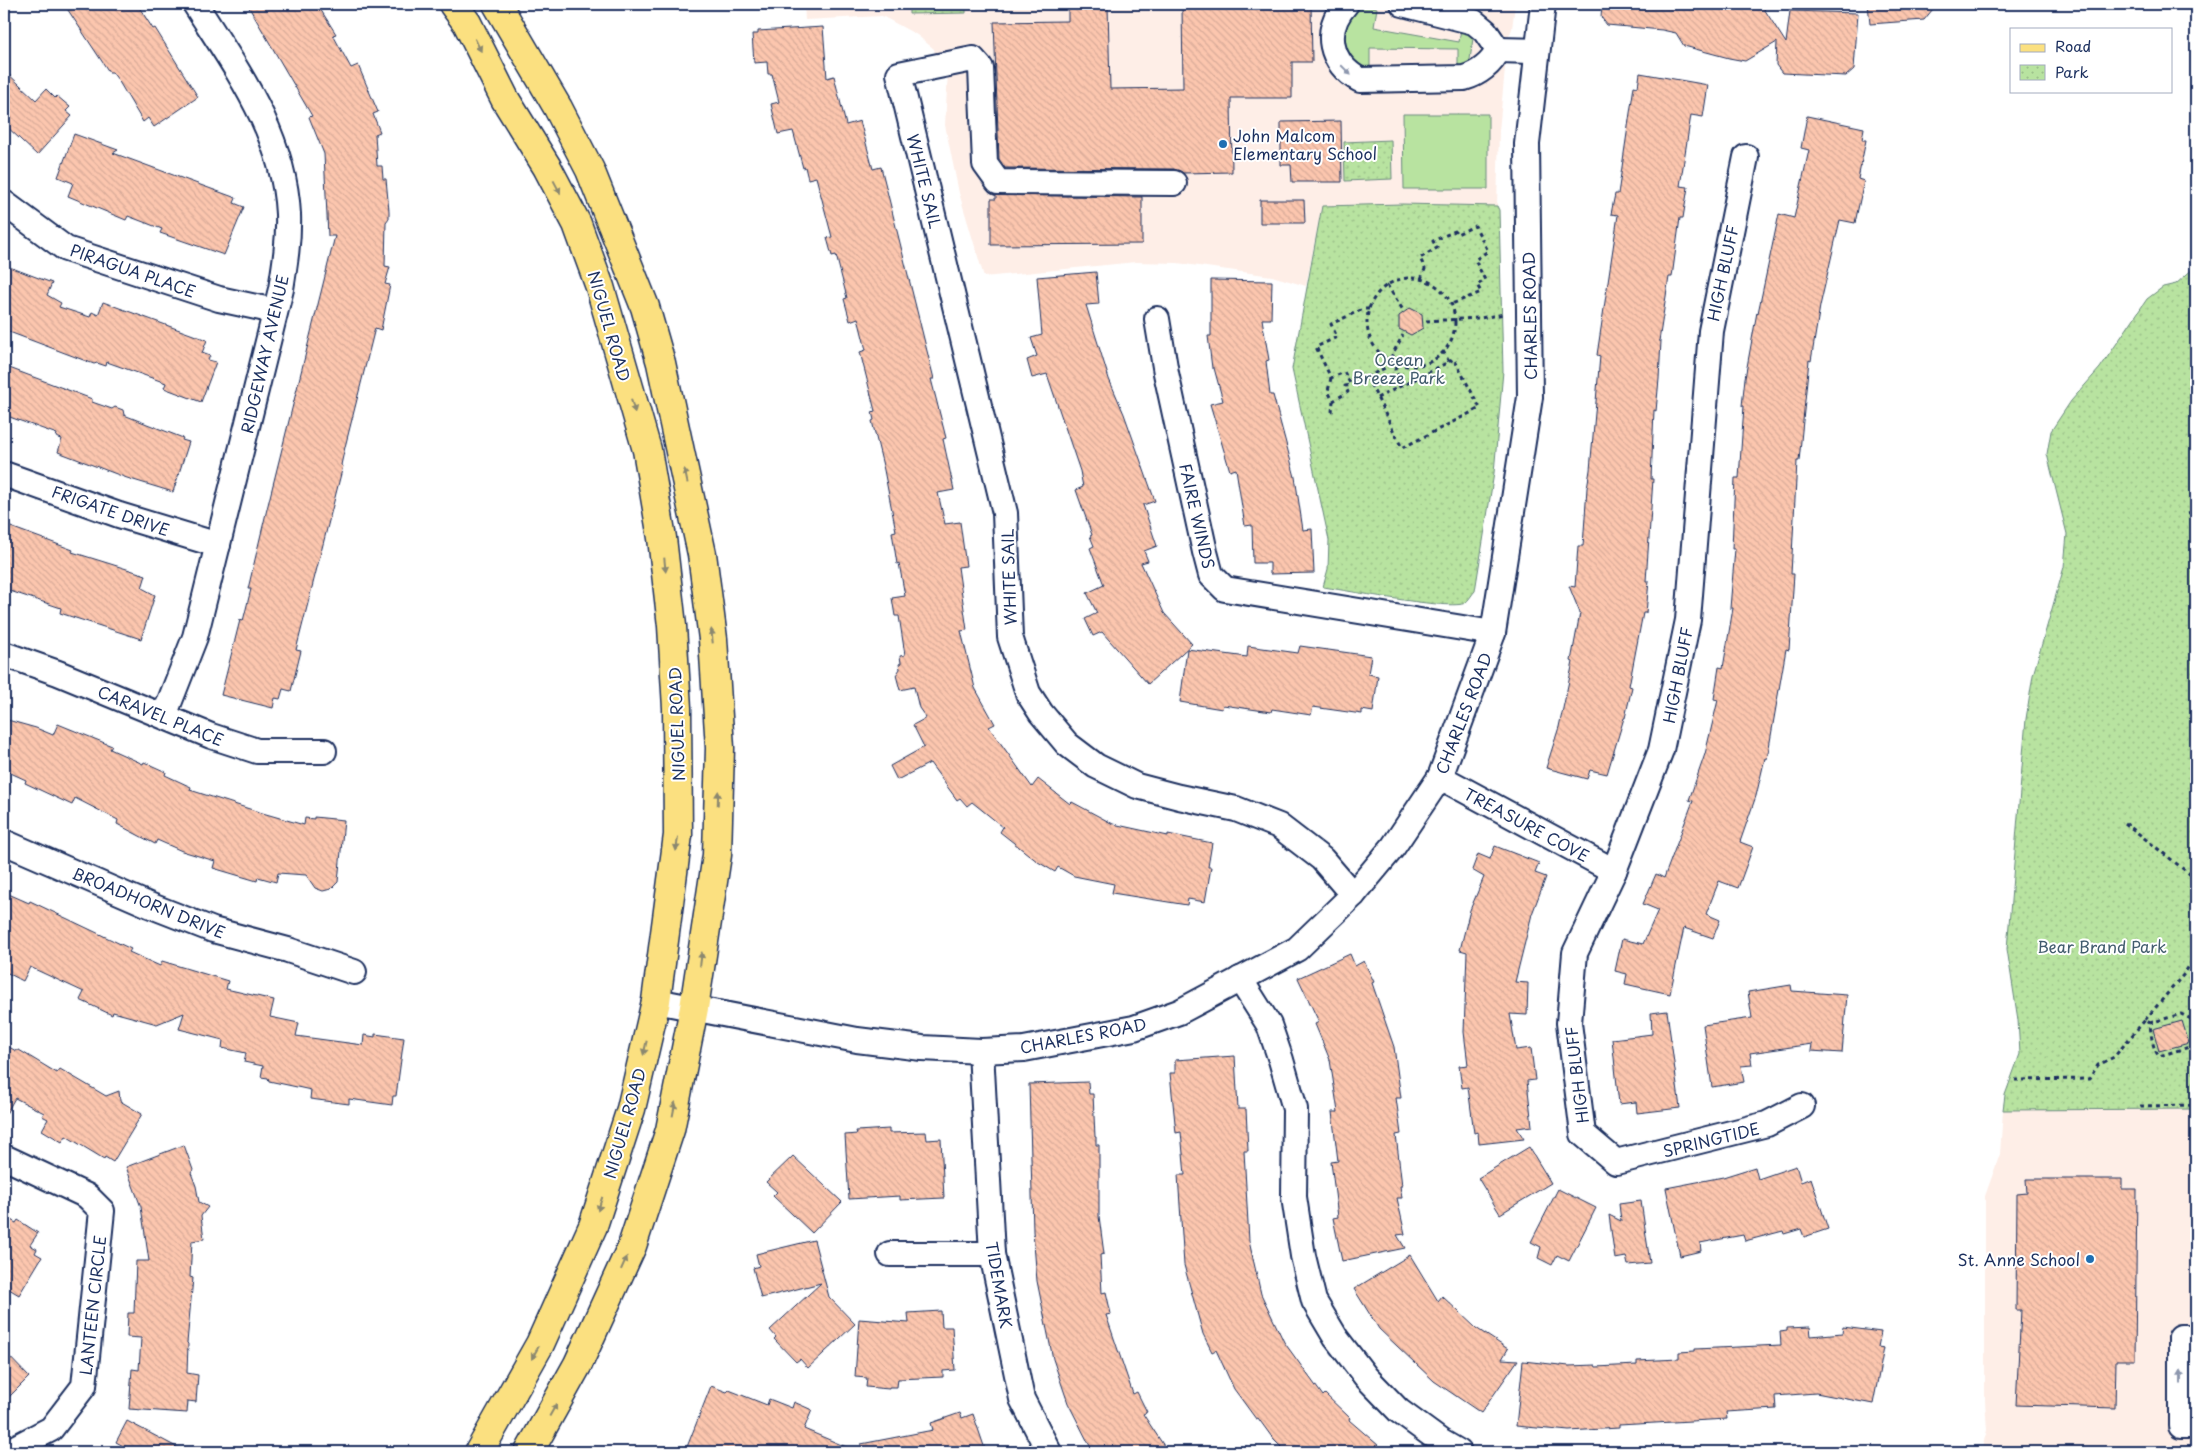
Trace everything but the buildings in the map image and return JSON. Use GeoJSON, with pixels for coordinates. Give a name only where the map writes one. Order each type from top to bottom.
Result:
{"type":"FeatureCollection","features":[{"type":"Feature","properties":{"kind":"main road","name":"NIGUEL ROAD"},"geometry":{"type":"LineString","coordinates":[[453,4],[467,23],[505,99],[547,167],[577,224],[600,287],[646,450],[662,538],[672,626],[677,708],[678,835],[656,1001],[631,1109],[593,1226],[540,1344],[479,1452]]}},
{"type":"Feature","properties":{"kind":"main road","name":"NIGUEL ROAD"},"geometry":{"type":"LineString","coordinates":[[497,4],[558,108],[590,170],[645,307],[661,363],[702,554],[713,639],[720,748],[717,855],[694,1008],[670,1130],[632,1246],[578,1364],[530,1452]]}},
{"type":"Feature","properties":{"kind":"street","name":"RIDGEWAY AVENUE"},"geometry":{"type":"LineString","coordinates":[[164,716],[195,637],[275,311],[288,235],[288,213],[281,169],[264,116],[195,4]]}},
{"type":"Feature","properties":{"kind":"street"},"geometry":{"type":"LineString","coordinates":[[1346,4],[1332,26],[1331,45],[1337,60],[1349,74],[1360,80],[1464,78],[1475,75],[1498,50]]}},
{"type":"Feature","properties":{"kind":"street"},"geometry":{"type":"LineString","coordinates":[[1403,4],[1474,22],[1485,31],[1498,50]]}},
{"type":"Feature","properties":{"kind":"street","name":"CHARLES ROAD"},"geometry":{"type":"LineString","coordinates":[[656,1001],[857,1040],[922,1048],[981,1051],[1024,1049],[1134,1028],[1179,1012],[1297,949],[1353,895],[1394,847],[1440,777],[1493,633],[1530,397],[1527,144],[1542,4]]}},
{"type":"Feature","properties":{"kind":"street"},"geometry":{"type":"LineString","coordinates":[[1498,50],[1537,51]]}},
{"type":"Feature","properties":{"kind":"street","name":"WHITE SAIL"},"geometry":{"type":"LineString","coordinates":[[1174,183],[998,182],[985,164],[981,68],[973,59],[899,74],[1005,513],[1010,637],[1028,693],[1040,714],[1067,744],[1096,766],[1137,786],[1179,797],[1236,808],[1279,826],[1322,858],[1353,895]]}},
{"type":"Feature","properties":{"kind":"street","name":"HIGH BLUFF"},"geometry":{"type":"LineString","coordinates":[[1616,1162],[1583,1134],[1569,1023],[1575,953],[1614,871],[1662,750],[1688,620],[1710,331],[1746,158]]}},
{"type":"Feature","properties":{"kind":"street","name":"PIRAGUA PLACE"},"geometry":{"type":"LineString","coordinates":[[4,203],[66,249],[219,299],[275,311]]}},
{"type":"Feature","properties":{"kind":"street","name":"FAIRE WINDS"},"geometry":{"type":"LineString","coordinates":[[1157,319],[1166,373],[1205,552],[1211,575],[1225,589],[1493,633]]}},
{"type":"Feature","properties":{"kind":"street","name":"FRIGATE DRIVE"},"geometry":{"type":"LineString","coordinates":[[4,474],[120,515],[218,545]]}},
{"type":"Feature","properties":{"kind":"street","name":"CARAVEL PLACE"},"geometry":{"type":"LineString","coordinates":[[4,654],[58,673],[211,736],[257,751],[324,751]]}},
{"type":"Feature","properties":{"kind":"street","name":"TREASURE COVE"},"geometry":{"type":"LineString","coordinates":[[1440,777],[1614,871]]}},
{"type":"Feature","properties":{"kind":"street","name":"BROADHORN DRIVE"},"geometry":{"type":"LineString","coordinates":[[4,842],[149,905],[213,930],[288,950],[354,972]]}},
{"type":"Feature","properties":{"kind":"street"},"geometry":{"type":"LineString","coordinates":[[1240,979],[1269,1025],[1282,1060],[1295,1109],[1294,1197],[1303,1256],[1314,1301],[1336,1338],[1366,1377],[1398,1411],[1459,1452]]}},
{"type":"Feature","properties":{"kind":"street","name":"TIDEMARK"},"geometry":{"type":"LineString","coordinates":[[981,1051],[992,1254],[1022,1399],[1048,1452]]}},
{"type":"Feature","properties":{"kind":"street","name":"SPRINGTIDE"},"geometry":{"type":"LineString","coordinates":[[1616,1162],[1767,1124],[1802,1106]]}},
{"type":"Feature","properties":{"kind":"street","name":"LANTEEN CIRCLE"},"geometry":{"type":"LineString","coordinates":[[4,1157],[87,1196],[102,1211],[84,1386],[50,1429],[7,1452]]}},
{"type":"Feature","properties":{"kind":"street"},"geometry":{"type":"LineString","coordinates":[[890,1254],[992,1254]]}},
{"type":"Feature","properties":{"kind":"street"},"geometry":{"type":"LineString","coordinates":[[2189,1426],[2181,1337],[2196,1337]]}},
{"type":"Feature","properties":{"kind":"path"},"geometry":{"type":"LineString","coordinates":[[1421,280],[1425,269],[1420,258],[1437,248],[1433,241],[1455,230],[1457,234],[1475,226],[1488,251],[1475,260],[1485,280],[1477,285],[1481,292],[1452,304]]}},
{"type":"Feature","properties":{"kind":"path"},"geometry":{"type":"LineString","coordinates":[[1401,279],[1421,280],[1431,282],[1443,292],[1452,304],[1455,319],[1454,333],[1443,351],[1428,362],[1414,366],[1397,363],[1378,350],[1370,338],[1367,323],[1369,308],[1376,295],[1387,285],[1401,279]]}},
{"type":"Feature","properties":{"kind":"path"},"geometry":{"type":"LineString","coordinates":[[1387,285],[1403,310]]}},
{"type":"Feature","properties":{"kind":"path"},"geometry":{"type":"LineString","coordinates":[[1332,412],[1333,401],[1328,391],[1331,378],[1316,347],[1337,336],[1330,324],[1363,308],[1369,308]]}},
{"type":"Feature","properties":{"kind":"path"},"geometry":{"type":"LineString","coordinates":[[1426,321],[1505,314]]}},
{"type":"Feature","properties":{"kind":"path"},"geometry":{"type":"LineString","coordinates":[[1333,401],[1348,392],[1345,386],[1351,385],[1385,368],[1403,335]]}},
{"type":"Feature","properties":{"kind":"path"},"geometry":{"type":"LineString","coordinates":[[1443,351],[1449,362]]}},
{"type":"Feature","properties":{"kind":"path"},"geometry":{"type":"LineString","coordinates":[[1367,377],[1377,398],[1402,448],[1480,408],[1454,359],[1377,398]]}},
{"type":"Feature","properties":{"kind":"path"},"geometry":{"type":"LineString","coordinates":[[1397,363],[1395,370],[1404,385]]}},
{"type":"Feature","properties":{"kind":"path"},"geometry":{"type":"LineString","coordinates":[[1331,378],[1344,372],[1351,385]]}},
{"type":"Feature","properties":{"kind":"path"},"geometry":{"type":"LineString","coordinates":[[2188,513],[2196,511]]}},
{"type":"Feature","properties":{"kind":"path"},"geometry":{"type":"LineString","coordinates":[[2125,823],[2196,879]]}},
{"type":"Feature","properties":{"kind":"path"},"geometry":{"type":"LineString","coordinates":[[2015,1080],[2089,1080],[2098,1065],[2114,1057],[2196,955]]}},
{"type":"Feature","properties":{"kind":"path"},"geometry":{"type":"LineString","coordinates":[[2196,1006],[2191,1019],[2196,1032]]}},
{"type":"Feature","properties":{"kind":"path"},"geometry":{"type":"LineString","coordinates":[[2145,1020],[2150,1023],[2180,1014],[2191,1019]]}},
{"type":"Feature","properties":{"kind":"path"},"geometry":{"type":"LineString","coordinates":[[2150,1023],[2153,1043],[2159,1056],[2196,1045]]}},
{"type":"Feature","properties":{"kind":"path"},"geometry":{"type":"LineString","coordinates":[[2140,1106],[2196,1105]]}},
{"type":"Feature","properties":{"kind":"shaded area","name":"John Malcom Elementary School"},"geometry":{"type":"Polygon","coordinates":[[[804,4],[1515,4],[1512,29],[1508,38],[1499,131],[1497,206],[1402,204],[1322,206],[1306,286],[1272,276],[1177,263],[1136,262],[984,277],[959,193],[945,125],[948,71],[938,66],[934,49],[917,35],[882,16],[805,20],[804,4]]]}},
{"type":"Feature","properties":{"kind":"shaded area","name":"St. Anne School"},"geometry":{"type":"Polygon","coordinates":[[[2196,1109],[2196,1452],[1981,1452],[1987,1430],[1985,1401],[1985,1196],[2000,1154],[2003,1110],[2196,1109]]]}},
{"type":"Feature","properties":{"kind":"green space"},"geometry":{"type":"Polygon","coordinates":[[[909,4],[966,4],[966,13],[909,14],[909,4]]]}},
{"type":"Feature","properties":{"kind":"green space"},"geometry":{"type":"Polygon","coordinates":[[[1377,8],[1374,27],[1459,42],[1461,29],[1474,31],[1469,67],[1461,68],[1458,64],[1458,49],[1370,48],[1370,67],[1366,69],[1357,67],[1345,59],[1342,21],[1355,10],[1377,8]]]}},
{"type":"Feature","properties":{"kind":"green space"},"geometry":{"type":"Polygon","coordinates":[[[1403,114],[1488,114],[1488,189],[1404,189],[1403,114]]]}},
{"type":"Feature","properties":{"kind":"green space"},"geometry":{"type":"Polygon","coordinates":[[[1391,140],[1392,179],[1345,181],[1344,142],[1391,140]]]}},
{"type":"Feature","properties":{"kind":"green space","name":"Ocean Breeze Park"},"geometry":{"type":"Polygon","coordinates":[[[1402,204],[1497,206],[1499,210],[1503,371],[1494,473],[1475,591],[1465,603],[1456,605],[1420,602],[1323,587],[1328,569],[1329,540],[1292,369],[1322,206],[1402,204]]]}},
{"type":"Feature","properties":{"kind":"green space","name":"Bear Brand Park"},"geometry":{"type":"Polygon","coordinates":[[[2196,266],[2196,1109],[2003,1110],[2005,1095],[2020,1054],[2018,1020],[2007,949],[2026,719],[2033,675],[2064,567],[2067,534],[2047,454],[2051,431],[2071,401],[2100,368],[2147,299],[2163,287],[2176,284],[2196,266]]]}},
{"type":"Feature","properties":{"kind":"place","name":"John Malcom Elementary School"},"geometry":{"type":"Point","coordinates":[1223,144]}},
{"type":"Feature","properties":{"kind":"place","name":"St. Anne School"},"geometry":{"type":"Point","coordinates":[2090,1259]}}]}
